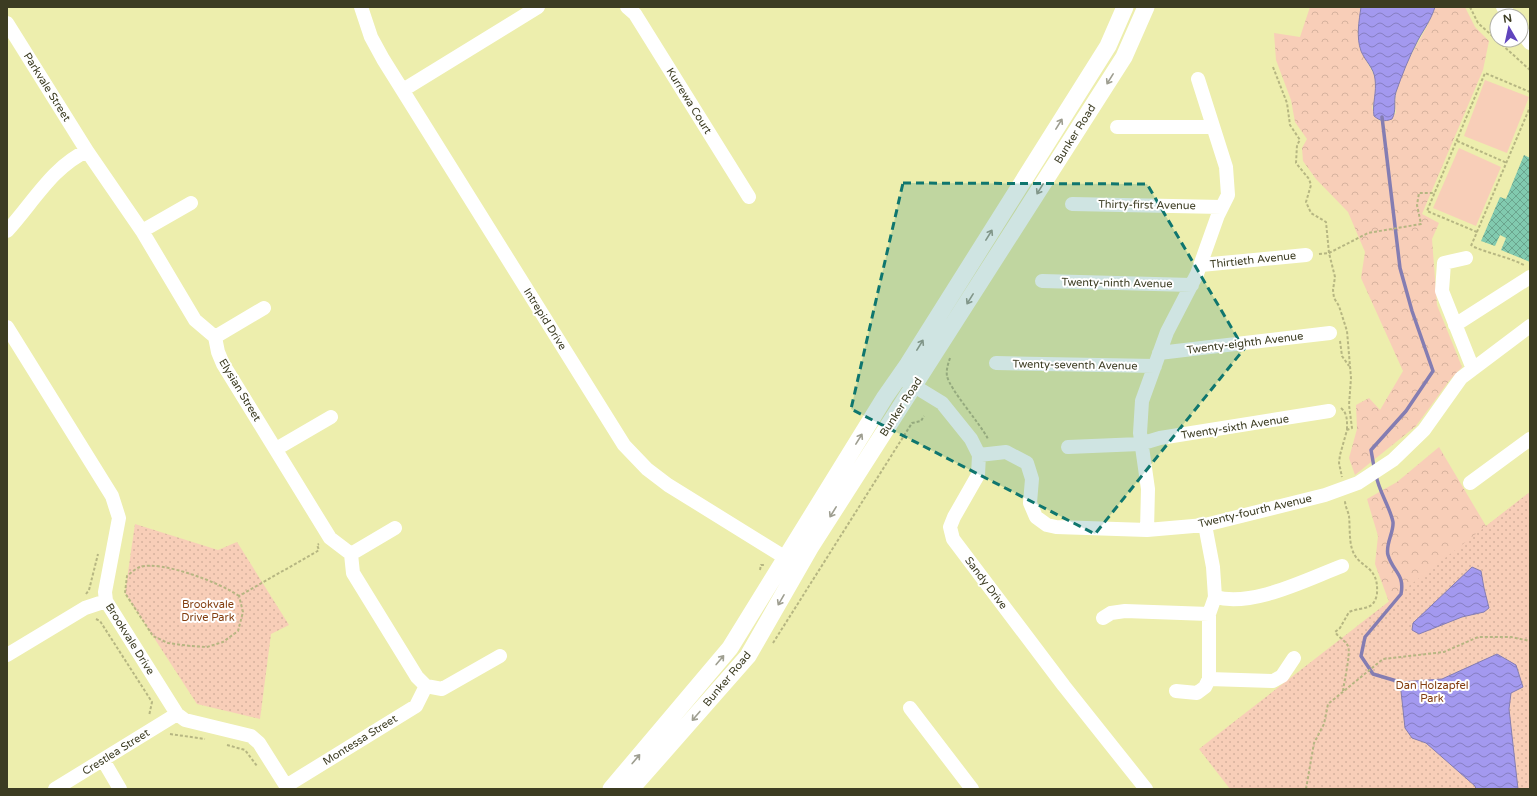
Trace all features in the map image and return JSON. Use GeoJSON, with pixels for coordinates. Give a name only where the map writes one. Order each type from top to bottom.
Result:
{"type":"FeatureCollection","features":[{"type":"Feature","properties":{"kind":"main road","name":"Bunker Road"},"geometry":{"type":"LineString","coordinates":[[611,789],[730,648],[1108,46],[1125,7]]}},
{"type":"Feature","properties":{"kind":"main road","name":"Bunker Road"},"geometry":{"type":"LineString","coordinates":[[631,789],[748,656],[838,504],[915,386],[1124,56],[1146,7]]}},
{"type":"Feature","properties":{"kind":"main road"},"geometry":{"type":"LineString","coordinates":[[1108,46],[1124,56]]}},
{"type":"Feature","properties":{"kind":"street","name":"Intrepid Drive"},"geometry":{"type":"LineString","coordinates":[[360,7],[371,37],[624,445],[647,468],[668,485],[800,566]]}},
{"type":"Feature","properties":{"kind":"street"},"geometry":{"type":"LineString","coordinates":[[403,90],[538,7]]}},
{"type":"Feature","properties":{"kind":"street","name":"Kurrewa Court"},"geometry":{"type":"LineString","coordinates":[[627,7],[635,14],[749,197]]}},
{"type":"Feature","properties":{"kind":"street","name":"Parkvale Street"},"geometry":{"type":"LineString","coordinates":[[7,23],[87,151]]}},
{"type":"Feature","properties":{"kind":"street"},"geometry":{"type":"LineString","coordinates":[[1147,530],[1148,488],[1140,444],[1142,402],[1167,332],[1201,265],[1222,207],[1228,195],[1226,167],[1198,79]]}},
{"type":"Feature","properties":{"kind":"street"},"geometry":{"type":"LineString","coordinates":[[1117,127],[1213,128]]}},
{"type":"Feature","properties":{"kind":"street"},"geometry":{"type":"LineString","coordinates":[[7,231],[63,167],[76,156],[87,151],[142,231],[195,320],[216,337],[264,308]]}},
{"type":"Feature","properties":{"kind":"street"},"geometry":{"type":"LineString","coordinates":[[142,231],[191,203]]}},
{"type":"Feature","properties":{"kind":"street","name":"Thirty-first Avenue"},"geometry":{"type":"LineString","coordinates":[[1072,204],[1222,207]]}},
{"type":"Feature","properties":{"kind":"street"},"geometry":{"type":"LineString","coordinates":[[1469,252],[1444,263],[1442,291],[1473,369]]}},
{"type":"Feature","properties":{"kind":"street","name":"Thirtieth Avenue"},"geometry":{"type":"LineString","coordinates":[[1201,265],[1306,255]]}},
{"type":"Feature","properties":{"kind":"street"},"geometry":{"type":"LineString","coordinates":[[1455,325],[1530,277]]}},
{"type":"Feature","properties":{"kind":"street","name":"Twenty-ninth Avenue"},"geometry":{"type":"LineString","coordinates":[[1042,281],[1192,285]]}},
{"type":"Feature","properties":{"kind":"street","name":"Twenty-fourth Avenue"},"geometry":{"type":"LineString","coordinates":[[979,455],[1006,452],[1027,463],[1032,479],[1030,503],[1036,517],[1047,525],[1056,527],[1147,530],[1205,524],[1325,495],[1358,484],[1385,465],[1424,430],[1461,378],[1530,326]]}},
{"type":"Feature","properties":{"kind":"street","name":"Brookvale Drive"},"geometry":{"type":"LineString","coordinates":[[7,327],[112,496],[119,518],[105,592],[106,601],[177,714]]}},
{"type":"Feature","properties":{"kind":"street","name":"Twenty-eighth Avenue"},"geometry":{"type":"LineString","coordinates":[[1159,353],[1330,333]]}},
{"type":"Feature","properties":{"kind":"street","name":"Elysian Street"},"geometry":{"type":"LineString","coordinates":[[216,337],[218,352],[223,364],[330,538],[351,554]]}},
{"type":"Feature","properties":{"kind":"street","name":"Twenty-seventh Avenue"},"geometry":{"type":"LineString","coordinates":[[996,363],[1155,366]]}},
{"type":"Feature","properties":{"kind":"street"},"geometry":{"type":"LineString","coordinates":[[899,377],[942,403],[971,439],[979,455]]}},
{"type":"Feature","properties":{"kind":"street","name":"Twenty-sixth Avenue"},"geometry":{"type":"LineString","coordinates":[[1068,447],[1140,444],[1160,438],[1329,411]]}},
{"type":"Feature","properties":{"kind":"street"},"geometry":{"type":"LineString","coordinates":[[276,449],[331,417]]}},
{"type":"Feature","properties":{"kind":"street"},"geometry":{"type":"LineString","coordinates":[[1470,483],[1530,439]]}},
{"type":"Feature","properties":{"kind":"street","name":"Sandy Drive"},"geometry":{"type":"LineString","coordinates":[[979,455],[978,475],[954,517],[950,527],[953,539],[1064,686],[1146,789]]}},
{"type":"Feature","properties":{"kind":"street"},"geometry":{"type":"LineString","coordinates":[[1176,691],[1198,693],[1205,687],[1209,678],[1209,614],[1215,597],[1213,567],[1205,524]]}},
{"type":"Feature","properties":{"kind":"street"},"geometry":{"type":"LineString","coordinates":[[395,528],[351,554],[353,573],[417,677],[426,686],[442,689],[500,656]]}},
{"type":"Feature","properties":{"kind":"street"},"geometry":{"type":"LineString","coordinates":[[1215,597],[1227,600],[1256,598],[1342,566]]}},
{"type":"Feature","properties":{"kind":"street"},"geometry":{"type":"LineString","coordinates":[[7,656],[85,608],[106,601]]}},
{"type":"Feature","properties":{"kind":"street"},"geometry":{"type":"LineString","coordinates":[[1102,618],[1111,613],[1125,611],[1209,614]]}},
{"type":"Feature","properties":{"kind":"street"},"geometry":{"type":"LineString","coordinates":[[1209,678],[1273,681],[1282,676],[1294,658]]}},
{"type":"Feature","properties":{"kind":"street","name":"Montessa Street"},"geometry":{"type":"LineString","coordinates":[[287,788],[416,706],[426,686]]}},
{"type":"Feature","properties":{"kind":"street"},"geometry":{"type":"LineString","coordinates":[[910,708],[972,789]]}},
{"type":"Feature","properties":{"kind":"street"},"geometry":{"type":"LineString","coordinates":[[177,714],[185,720],[251,736],[259,743],[287,788]]}},
{"type":"Feature","properties":{"kind":"street","name":"Crestlea Street"},"geometry":{"type":"LineString","coordinates":[[55,789],[177,714]]}},
{"type":"Feature","properties":{"kind":"street"},"geometry":{"type":"LineString","coordinates":[[103,760],[120,789]]}},
{"type":"Feature","properties":{"kind":"path"},"geometry":{"type":"LineString","coordinates":[[1470,7],[1478,23],[1530,70]]}},
{"type":"Feature","properties":{"kind":"path"},"geometry":{"type":"LineString","coordinates":[[1273,67],[1287,103],[1290,125],[1300,140],[1296,145],[1296,163],[1309,179],[1311,185],[1306,202],[1311,213],[1326,222],[1329,253],[1335,277],[1333,290],[1334,298],[1339,306],[1346,331],[1351,378],[1349,405],[1352,428],[1347,430],[1340,455],[1343,489],[1349,515],[1348,528],[1352,550],[1358,559],[1367,566],[1375,576],[1377,585],[1377,597],[1371,606],[1349,612],[1340,628],[1335,632],[1348,647],[1350,657],[1346,668],[1343,691]]}},
{"type":"Feature","properties":{"kind":"path"},"geometry":{"type":"LineString","coordinates":[[1530,92],[1485,73],[1427,211],[1477,232],[1530,107]]}},
{"type":"Feature","properties":{"kind":"path"},"geometry":{"type":"LineString","coordinates":[[1457,141],[1506,163]]}},
{"type":"Feature","properties":{"kind":"path"},"geometry":{"type":"LineString","coordinates":[[1306,255],[1329,253],[1368,233],[1421,224],[1417,205],[1419,193],[1434,193]]}},
{"type":"Feature","properties":{"kind":"path"},"geometry":{"type":"LineString","coordinates":[[1469,252],[1507,257],[1530,268]]}},
{"type":"Feature","properties":{"kind":"path"},"geometry":{"type":"LineString","coordinates":[[952,352],[947,365],[947,377],[983,428],[988,439]]}},
{"type":"Feature","properties":{"kind":"path"},"geometry":{"type":"LineString","coordinates":[[1342,356],[1349,366]]}},
{"type":"Feature","properties":{"kind":"path"},"geometry":{"type":"LineString","coordinates":[[239,596],[316,552],[318,550],[317,545],[330,538]]}},
{"type":"Feature","properties":{"kind":"path"},"geometry":{"type":"LineString","coordinates":[[81,599],[89,590],[98,552]]}},
{"type":"Feature","properties":{"kind":"path"},"geometry":{"type":"LineString","coordinates":[[157,566],[229,588],[239,596],[243,612],[238,631],[223,642],[207,647],[195,647],[168,643],[153,636],[125,593],[127,576],[139,567],[157,566]]}},
{"type":"Feature","properties":{"kind":"path"},"geometry":{"type":"LineString","coordinates":[[94,618],[100,621],[152,702],[149,717],[150,721]]}},
{"type":"Feature","properties":{"kind":"path"},"geometry":{"type":"LineString","coordinates":[[1306,789],[1314,744],[1324,724],[1328,704],[1383,659],[1444,652],[1478,637],[1511,637],[1530,641]]}},
{"type":"Feature","properties":{"kind":"path"},"geometry":{"type":"LineString","coordinates":[[164,733],[212,740]]}},
{"type":"Feature","properties":{"kind":"path"},"geometry":{"type":"LineString","coordinates":[[225,744],[245,750],[258,768]]}},
{"type":"Feature","properties":{"kind":"highlighted area"},"geometry":{"type":"Polygon","coordinates":[[[903,183],[1147,184],[1244,349],[1095,534],[851,409],[903,183]]]}},
{"type":"Feature","properties":{"kind":"green space"},"geometry":{"type":"Polygon","coordinates":[[[1310,7],[1361,7],[1358,32],[1361,51],[1375,77],[1376,96],[1372,108],[1380,121],[1386,121],[1396,113],[1395,99],[1403,72],[1430,20],[1435,7],[1465,7],[1475,27],[1489,41],[1483,70],[1422,214],[1439,223],[1432,239],[1437,305],[1462,367],[1449,381],[1416,426],[1355,475],[1349,458],[1357,429],[1356,405],[1369,398],[1380,410],[1403,371],[1361,278],[1365,252],[1348,212],[1316,179],[1303,161],[1302,148],[1307,139],[1295,122],[1291,100],[1276,60],[1274,33],[1300,37],[1310,7]]]}},
{"type":"Feature","properties":{"kind":"green space"},"geometry":{"type":"Polygon","coordinates":[[[1485,80],[1529,97],[1507,153],[1464,136],[1485,80]]]}},
{"type":"Feature","properties":{"kind":"green space"},"geometry":{"type":"Polygon","coordinates":[[[1459,148],[1501,167],[1476,226],[1433,208],[1459,148]]]}},
{"type":"Feature","properties":{"kind":"green space","name":"Dan Holzapfel Park"},"geometry":{"type":"Polygon","coordinates":[[[1439,447],[1486,526],[1530,492],[1530,789],[1314,789],[1356,627],[1389,602],[1375,564],[1378,536],[1367,499],[1397,482],[1439,447]]]}},
{"type":"Feature","properties":{"kind":"green space","name":"Dan Holzapfel Park"},"geometry":{"type":"Polygon","coordinates":[[[1530,492],[1530,789],[1230,789],[1199,749],[1530,492]]]}},
{"type":"Feature","properties":{"kind":"green space","name":"Brookvale Drive Park"},"geometry":{"type":"Polygon","coordinates":[[[135,524],[218,550],[237,542],[289,625],[271,634],[260,719],[197,704],[125,593],[135,524]]]}},
{"type":"Feature","properties":{"kind":"water"},"geometry":{"type":"Polygon","coordinates":[[[1361,7],[1435,7],[1432,16],[1418,40],[1406,66],[1396,92],[1393,116],[1392,119],[1389,120],[1384,121],[1374,116],[1374,75],[1359,46],[1358,29],[1361,7]]]}},
{"type":"Feature","properties":{"kind":"water"},"geometry":{"type":"Polygon","coordinates":[[[1472,567],[1481,571],[1489,608],[1484,612],[1462,617],[1419,634],[1412,630],[1413,623],[1472,567]]]}},
{"type":"Feature","properties":{"kind":"water"},"geometry":{"type":"Polygon","coordinates":[[[1497,654],[1516,665],[1523,687],[1511,693],[1509,709],[1518,789],[1476,789],[1475,786],[1426,743],[1412,738],[1405,728],[1400,682],[1442,679],[1497,654]]]}},
{"type":"Feature","properties":{"kind":"building"},"geometry":{"type":"Polygon","coordinates":[[[1524,155],[1530,158],[1530,262],[1501,250],[1506,238],[1500,235],[1495,246],[1481,241],[1500,197],[1506,199],[1524,155]]]}},
{"type":"Feature","properties":{"kind":"waterway"},"geometry":{"type":"LineString","coordinates":[[1374,467],[1371,450],[1406,411],[1433,371],[1412,311],[1400,268],[1382,117]]}},
{"type":"Feature","properties":{"kind":"waterway"},"geometry":{"type":"LineString","coordinates":[[1376,475],[1393,522],[1387,551],[1390,561],[1400,577],[1402,587],[1401,594],[1365,637],[1361,656],[1373,674],[1403,684]]}}]}
